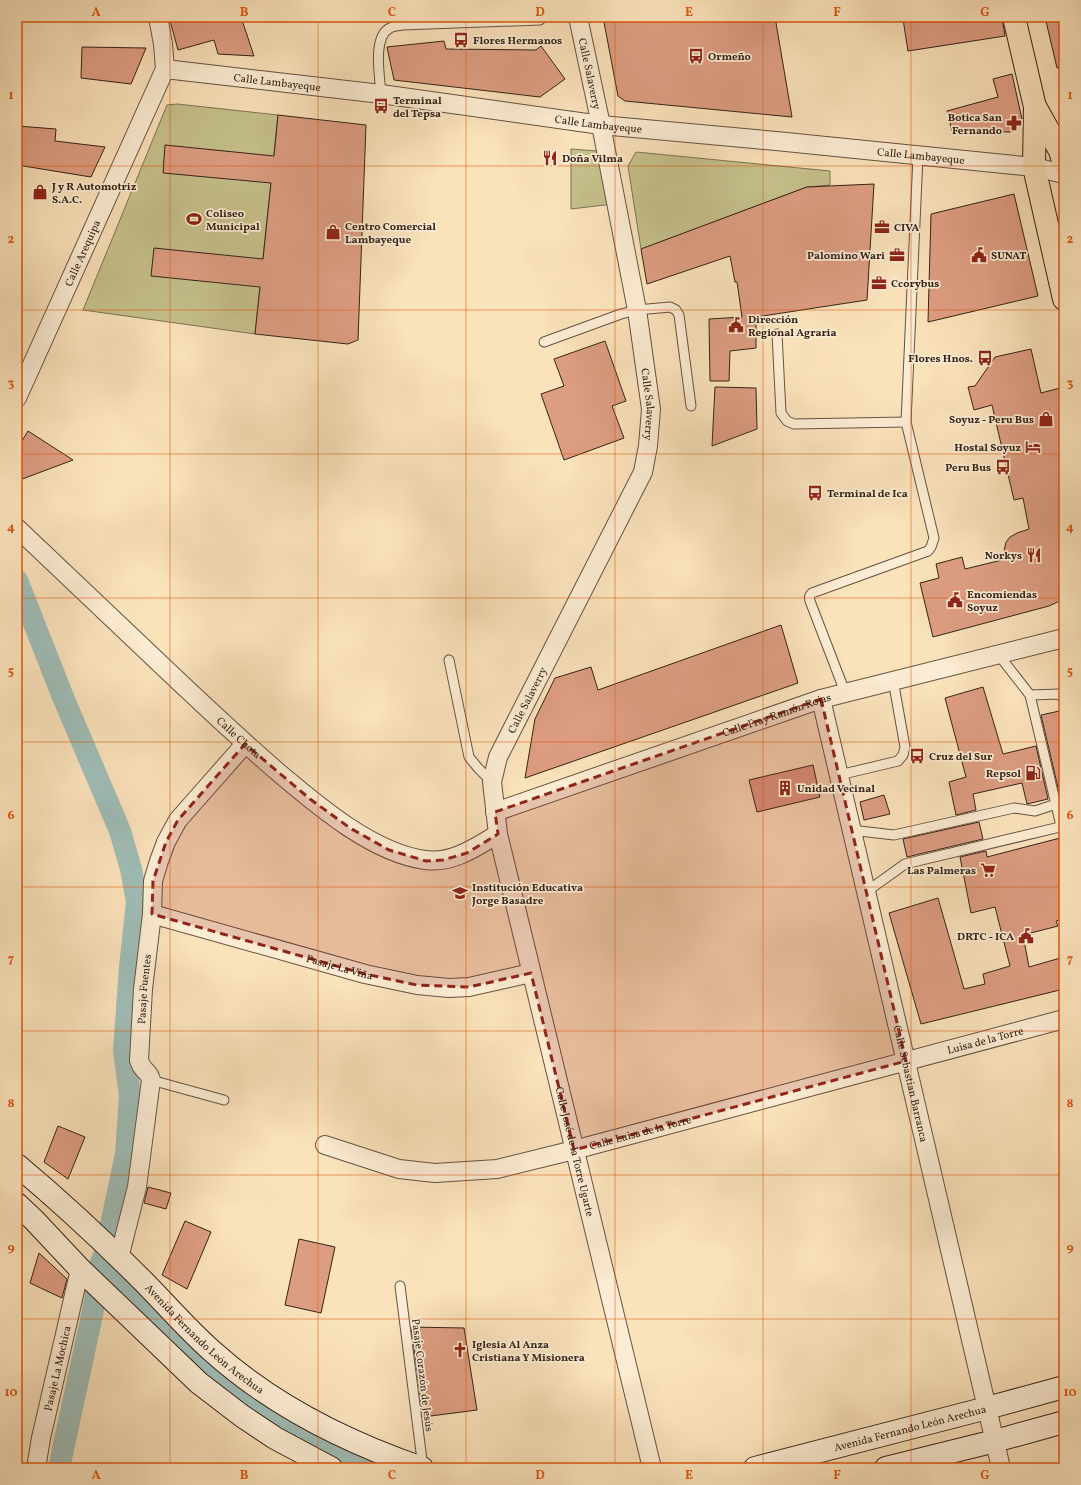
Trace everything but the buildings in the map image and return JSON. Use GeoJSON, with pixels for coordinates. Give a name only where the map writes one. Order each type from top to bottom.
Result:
{"type":"FeatureCollection","features":[{"type":"Feature","properties":{"kind":"main road"},"geometry":{"type":"LineString","coordinates":[[1014,17],[1035,107],[1034,167],[1064,299]]}},
{"type":"Feature","properties":{"kind":"main road"},"geometry":{"type":"LineString","coordinates":[[1035,107],[1063,155]]}},
{"type":"Feature","properties":{"kind":"main road","name":"Avenida Fernando León Arechua"},"geometry":{"type":"LineString","coordinates":[[17,1165],[65,1207],[119,1258],[212,1351],[248,1379],[284,1405],[320,1425],[394,1458],[423,1468]]}},
{"type":"Feature","properties":{"kind":"main road"},"geometry":{"type":"LineString","coordinates":[[17,1204],[80,1269],[199,1382],[242,1416],[275,1438],[331,1468]]}},
{"type":"Feature","properties":{"kind":"main road","name":"Avenida Fernando León Arechua"},"geometry":{"type":"LineString","coordinates":[[755,1468],[1064,1387]]}},
{"type":"Feature","properties":{"kind":"main road"},"geometry":{"type":"LineString","coordinates":[[886,1468],[1064,1422]]}},
{"type":"Feature","properties":{"kind":"street","name":"Calle Arequipa"},"geometry":{"type":"LineString","coordinates":[[17,398],[165,69],[163,44],[158,17]]}},
{"type":"Feature","properties":{"kind":"street","name":"Calle Salaverry"},"geometry":{"type":"LineString","coordinates":[[498,834],[492,782],[498,757],[643,472],[648,446],[651,409],[637,310],[601,125],[578,17]]}},
{"type":"Feature","properties":{"kind":"street","name":"Calle Lambayeque"},"geometry":{"type":"LineString","coordinates":[[165,69],[380,94],[601,125],[1034,167],[1064,174]]}},
{"type":"Feature","properties":{"kind":"street"},"geometry":{"type":"LineString","coordinates":[[1034,167],[1063,155]]}},
{"type":"Feature","properties":{"kind":"street","name":"Calle Chota"},"geometry":{"type":"LineString","coordinates":[[17,528],[245,744],[310,799],[350,828],[396,852],[426,861],[443,860],[467,853],[498,834]]}},
{"type":"Feature","properties":{"kind":"street","name":"Calle Fray Ramón Rojas"},"geometry":{"type":"LineString","coordinates":[[495,812],[821,699],[1064,638]]}},
{"type":"Feature","properties":{"kind":"street","name":"Calle Sebastian Barranca"},"geometry":{"type":"LineString","coordinates":[[821,699],[1001,1468]]}},
{"type":"Feature","properties":{"kind":"street","name":"Pasaje Fuentes"},"geometry":{"type":"LineString","coordinates":[[151,1080],[149,1073],[142,1069],[139,1060],[143,989],[152,914],[153,881],[166,842],[178,820],[245,744]]}},
{"type":"Feature","properties":{"kind":"street","name":"Calle José de la Torre Ugarte"},"geometry":{"type":"LineString","coordinates":[[498,834],[652,1468]]}},
{"type":"Feature","properties":{"kind":"street","name":"Pasaje La Viña"},"geometry":{"type":"LineString","coordinates":[[152,914],[365,974],[417,985],[450,988],[469,987],[531,973]]}},
{"type":"Feature","properties":{"kind":"street","name":"Luisa de la Torre"},"geometry":{"type":"LineString","coordinates":[[906,1061],[1064,1019]]}},
{"type":"Feature","properties":{"kind":"street","name":"Calle Luisa de la Torre"},"geometry":{"type":"LineString","coordinates":[[325,1145],[399,1169],[435,1173],[497,1169],[574,1150],[906,1061]]}},
{"type":"Feature","properties":{"kind":"street"},"geometry":{"type":"LineString","coordinates":[[119,1258],[137,1187],[151,1080]]}},
{"type":"Feature","properties":{"kind":"street","name":"Pasaje La Mochica"},"geometry":{"type":"LineString","coordinates":[[36,1468],[80,1269]]}},
{"type":"Feature","properties":{"kind":"lane"},"geometry":{"type":"LineString","coordinates":[[380,94],[378,47],[381,37],[389,28],[402,25],[540,20]]}},
{"type":"Feature","properties":{"kind":"lane"},"geometry":{"type":"LineString","coordinates":[[845,692],[809,597],[812,593],[928,550],[931,547],[934,538],[906,422],[918,156]]}},
{"type":"Feature","properties":{"kind":"lane"},"geometry":{"type":"LineString","coordinates":[[544,342],[621,314],[637,310],[670,307],[676,310],[679,315],[690,406]]}},
{"type":"Feature","properties":{"kind":"lane"},"geometry":{"type":"LineString","coordinates":[[777,334],[781,413],[787,421],[794,424],[906,422]]}},
{"type":"Feature","properties":{"kind":"lane"},"geometry":{"type":"LineString","coordinates":[[866,892],[905,864],[1063,826],[1060,805],[1030,695],[998,654]]}},
{"type":"Feature","properties":{"kind":"lane"},"geometry":{"type":"LineString","coordinates":[[449,660],[470,757],[478,768],[492,782]]}},
{"type":"Feature","properties":{"kind":"lane"},"geometry":{"type":"LineString","coordinates":[[839,775],[898,761],[903,755],[905,747],[893,680]]}},
{"type":"Feature","properties":{"kind":"lane"},"geometry":{"type":"LineString","coordinates":[[1030,695],[1062,695]]}},
{"type":"Feature","properties":{"kind":"lane"},"geometry":{"type":"LineString","coordinates":[[852,830],[894,835],[1014,808],[1035,811],[1060,805]]}},
{"type":"Feature","properties":{"kind":"lane"},"geometry":{"type":"LineString","coordinates":[[151,1080],[224,1100]]}},
{"type":"Feature","properties":{"kind":"lane","name":"Pasaje Corazón de Jesús"},"geometry":{"type":"LineString","coordinates":[[400,1286],[423,1468]]}},
{"type":"Feature","properties":{"kind":"highlighted area"},"geometry":{"type":"Polygon","coordinates":[[[821,699],[906,1061],[574,1150],[531,973],[469,987],[417,985],[365,974],[152,914],[153,881],[166,842],[178,820],[245,744],[310,799],[350,828],[389,850],[426,861],[443,860],[467,853],[498,834],[495,812],[821,699]]]}},
{"type":"Feature","properties":{"kind":"shaded area","name":"Coliseo Municipal"},"geometry":{"type":"Polygon","coordinates":[[[177,104],[278,115],[255,334],[83,310],[167,105],[177,104]]]}},
{"type":"Feature","properties":{"kind":"shaded area"},"geometry":{"type":"Polygon","coordinates":[[[571,149],[597,151],[613,204],[571,209],[571,149]]]}},
{"type":"Feature","properties":{"kind":"shaded area"},"geometry":{"type":"Polygon","coordinates":[[[636,152],[830,171],[830,185],[807,187],[641,249],[628,166],[636,152]]]}},
{"type":"Feature","properties":{"kind":"waterway"},"geometry":{"type":"LineString","coordinates":[[17,580],[63,697],[120,831],[131,869],[137,902],[130,967],[124,1050],[130,1096],[126,1154],[105,1253],[101,1263],[94,1306],[59,1468]]}},
{"type":"Feature","properties":{"kind":"waterway"},"geometry":{"type":"LineString","coordinates":[[101,1263],[214,1369],[274,1414],[333,1448],[384,1468]]}},
{"type":"Feature","properties":{"kind":"place","name":"Flores Hermanos"},"geometry":{"type":"Point","coordinates":[461,40]}},
{"type":"Feature","properties":{"kind":"place","name":"Ormeño"},"geometry":{"type":"Point","coordinates":[696,56]}},
{"type":"Feature","properties":{"kind":"place","name":"Terminal del Tepsa"},"geometry":{"type":"Point","coordinates":[381,106]}},
{"type":"Feature","properties":{"kind":"place","name":"Botica San Fernando"},"geometry":{"type":"Point","coordinates":[1014,123]}},
{"type":"Feature","properties":{"kind":"place","name":"Doña Vilma"},"geometry":{"type":"Point","coordinates":[550,158]}},
{"type":"Feature","properties":{"kind":"place","name":"J y R Automotriz S.A.C."},"geometry":{"type":"Point","coordinates":[40,192]}},
{"type":"Feature","properties":{"kind":"place","name":"Coliseo Municipal"},"geometry":{"type":"Point","coordinates":[194,219]}},
{"type":"Feature","properties":{"kind":"place","name":"CIVA"},"geometry":{"type":"Point","coordinates":[882,227]}},
{"type":"Feature","properties":{"kind":"place","name":"Centro Comercial Lambayeque"},"geometry":{"type":"Point","coordinates":[333,232]}},
{"type":"Feature","properties":{"kind":"place","name":"Palomino Wari"},"geometry":{"type":"Point","coordinates":[897,255]}},
{"type":"Feature","properties":{"kind":"place","name":"SUNAT"},"geometry":{"type":"Point","coordinates":[979,255]}},
{"type":"Feature","properties":{"kind":"place","name":"Ccorybus"},"geometry":{"type":"Point","coordinates":[879,283]}},
{"type":"Feature","properties":{"kind":"place","name":"Dirección Regional Agraria"},"geometry":{"type":"Point","coordinates":[736,325]}},
{"type":"Feature","properties":{"kind":"place","name":"Flores Hnos."},"geometry":{"type":"Point","coordinates":[985,358]}},
{"type":"Feature","properties":{"kind":"place","name":"Soyuz - Peru Bus"},"geometry":{"type":"Point","coordinates":[1046,419]}},
{"type":"Feature","properties":{"kind":"place","name":"Hostal Soyuz"},"geometry":{"type":"Point","coordinates":[1033,447]}},
{"type":"Feature","properties":{"kind":"place","name":"Peru Bus"},"geometry":{"type":"Point","coordinates":[1003,467]}},
{"type":"Feature","properties":{"kind":"place","name":"Terminal de Ica"},"geometry":{"type":"Point","coordinates":[815,493]}},
{"type":"Feature","properties":{"kind":"place","name":"Norkys"},"geometry":{"type":"Point","coordinates":[1034,555]}},
{"type":"Feature","properties":{"kind":"place","name":"Encomiendas Soyuz"},"geometry":{"type":"Point","coordinates":[955,600]}},
{"type":"Feature","properties":{"kind":"place","name":"Cruz del Sur"},"geometry":{"type":"Point","coordinates":[917,756]}},
{"type":"Feature","properties":{"kind":"place","name":"Repsol"},"geometry":{"type":"Point","coordinates":[1033,773]}},
{"type":"Feature","properties":{"kind":"place","name":"Unidad Vecinal"},"geometry":{"type":"Point","coordinates":[785,788]}},
{"type":"Feature","properties":{"kind":"place","name":"Las Palmeras"},"geometry":{"type":"Point","coordinates":[988,870]}},
{"type":"Feature","properties":{"kind":"place","name":"Institución Educativa Jorge Basadre"},"geometry":{"type":"Point","coordinates":[460,893]}},
{"type":"Feature","properties":{"kind":"place","name":"DRTC - ICA"},"geometry":{"type":"Point","coordinates":[1026,936]}},
{"type":"Feature","properties":{"kind":"place","name":"Iglesia Al Anza Cristiana Y Misionera"},"geometry":{"type":"Point","coordinates":[460,1350]}}]}
